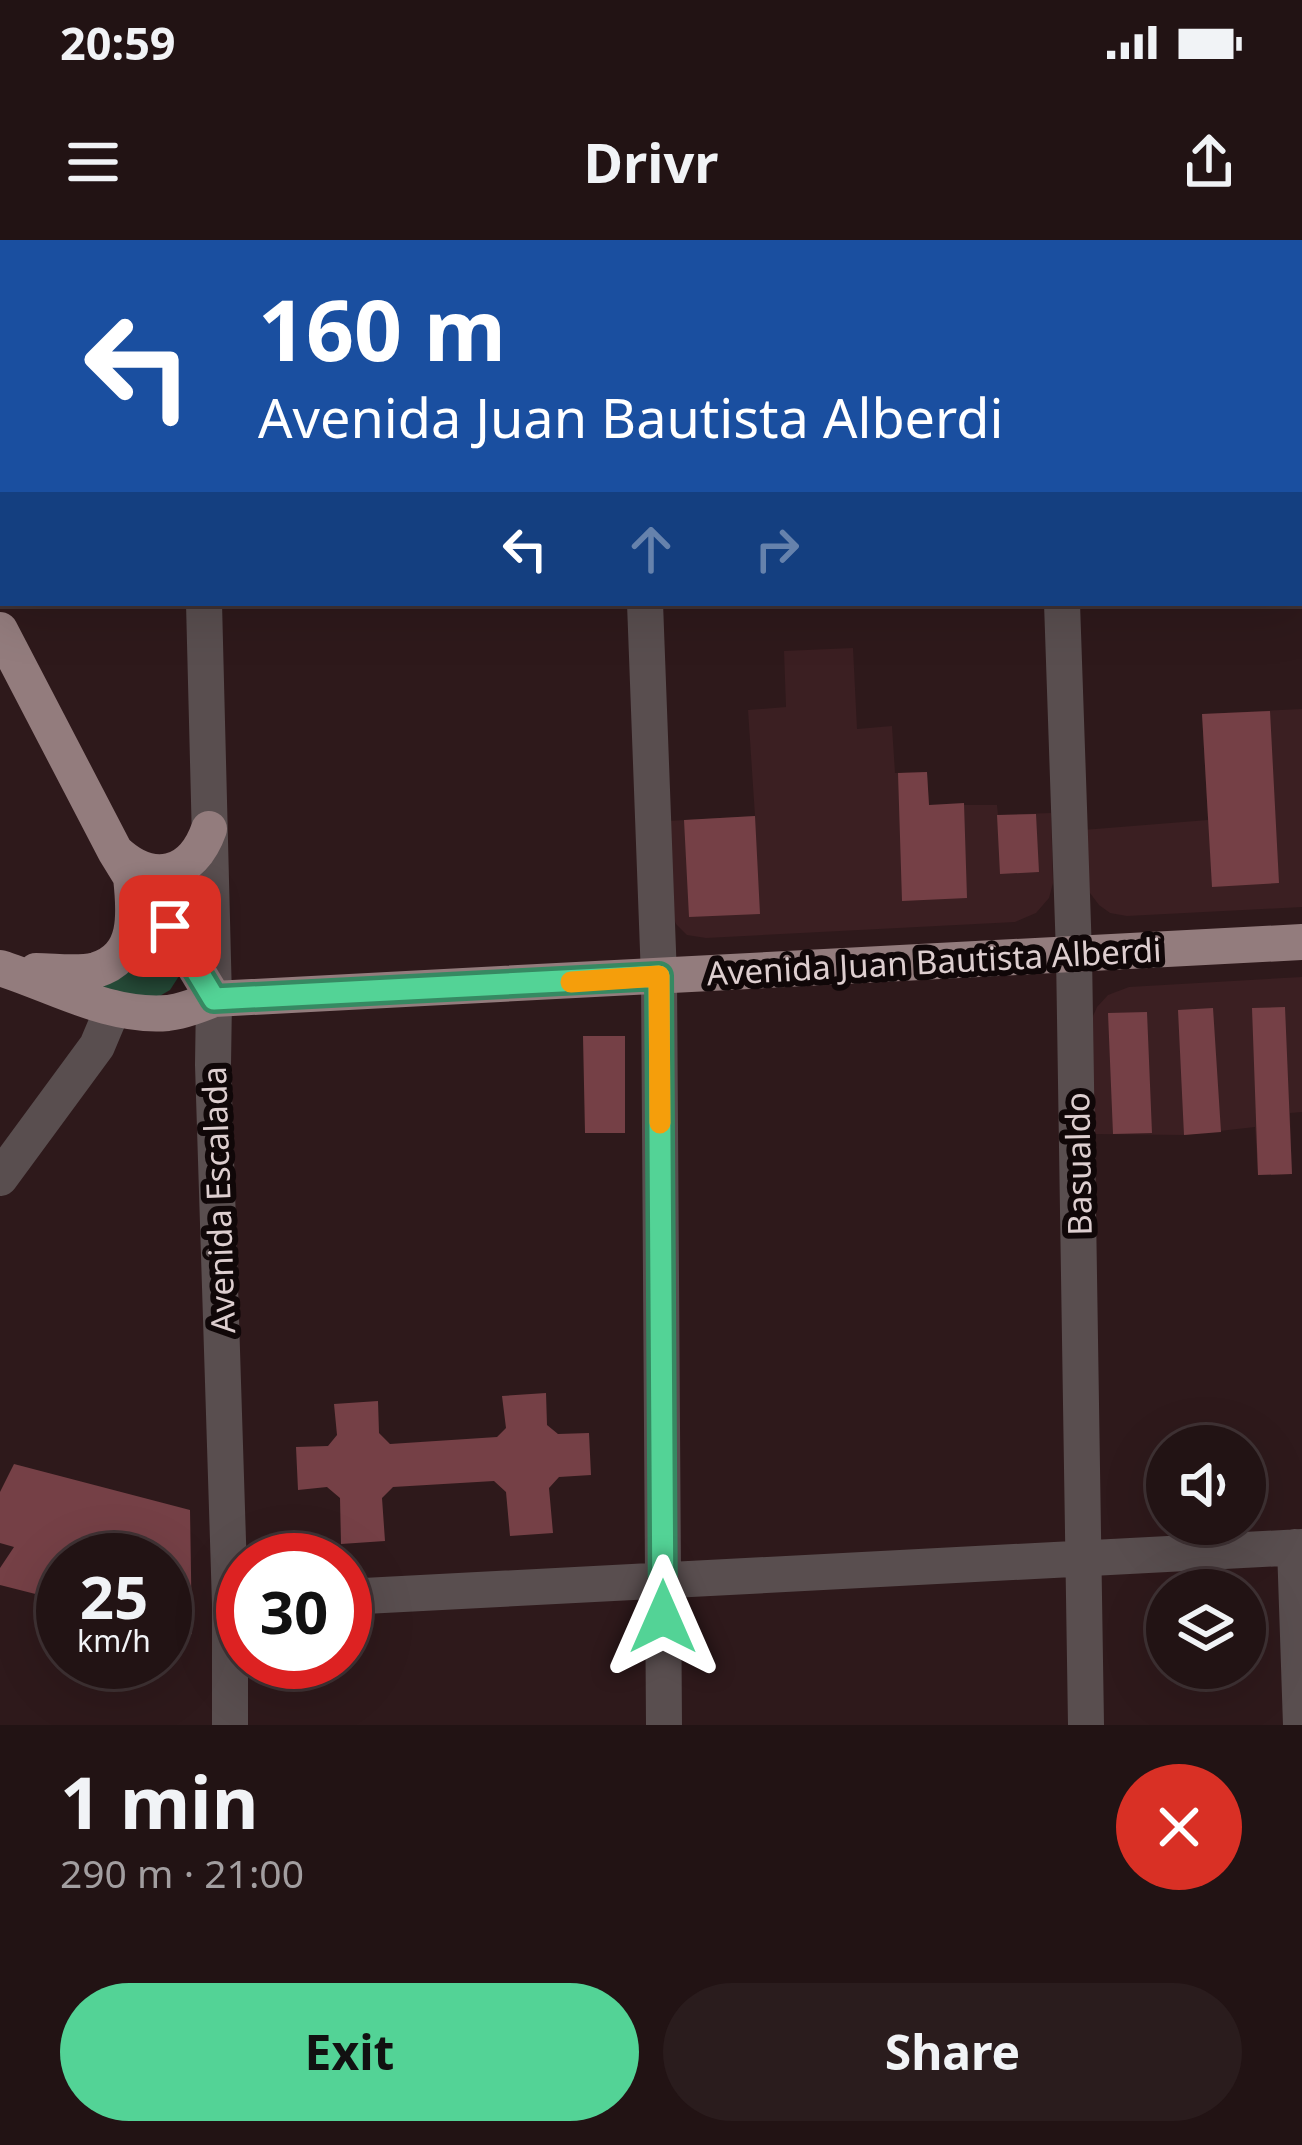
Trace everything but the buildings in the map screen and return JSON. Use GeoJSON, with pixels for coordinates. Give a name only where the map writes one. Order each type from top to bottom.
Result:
{"type":"FeatureCollection","features":[{"type":"Feature","properties":{"kind":"main road"},"geometry":{"type":"LineString","coordinates":[[0,630],[123,864],[170,926],[214,999]]}},
{"type":"Feature","properties":{"kind":"main road"},"geometry":{"type":"LineString","coordinates":[[123,864],[170,872],[202,848],[209,830]]}},
{"type":"Feature","properties":{"kind":"main road"},"geometry":{"type":"LineString","coordinates":[[3,969],[80,972],[114,961],[134,928],[123,864]]}},
{"type":"Feature","properties":{"kind":"main road","name":"Avenida Juan Bautista Alberdi"},"geometry":{"type":"LineString","coordinates":[[3,969],[140,1013],[170,1012],[214,999],[1302,942]]}},
{"type":"Feature","properties":{"kind":"street","name":"Avenida Escalada"},"geometry":{"type":"LineString","coordinates":[[204,606],[213,1065],[233,1533]]}},
{"type":"Feature","properties":{"kind":"street"},"geometry":{"type":"LineString","coordinates":[[645,606],[659,976],[664,1725]]}},
{"type":"Feature","properties":{"kind":"street","name":"Basualdo"},"geometry":{"type":"LineString","coordinates":[[1063,606],[1074,954],[1086,1725]]}},
{"type":"Feature","properties":{"kind":"street"},"geometry":{"type":"LineString","coordinates":[[0,1178],[97,1046],[113,1008]]}},
{"type":"Feature","properties":{"kind":"street"},"geometry":{"type":"LineString","coordinates":[[372,1596],[1299,1547],[1301,1725]]}},
{"type":"Feature","properties":{"kind":"street","name":"Avenida Escalada"},"geometry":{"type":"LineString","coordinates":[[230,1725],[232,1689]]}},
{"type":"Feature","properties":{"kind":"shaded area"},"geometry":{"type":"Polygon","coordinates":[[[853,648],[857,729],[892,726],[895,773],[927,772],[929,805],[997,805],[998,815],[1051,813],[1053,883],[1049,898],[1036,913],[1015,922],[706,938],[687,935],[671,913],[668,821],[755,816],[748,710],[786,707],[784,651],[853,648]]]}},
{"type":"Feature","properties":{"kind":"shaded area"},"geometry":{"type":"Polygon","coordinates":[[[1302,709],[1302,907],[1127,916],[1099,905],[1087,889],[1083,830],[1208,820],[1202,714],[1302,709]]]}},
{"type":"Feature","properties":{"kind":"shaded area"},"geometry":{"type":"Polygon","coordinates":[[[1302,977],[1302,1112],[1290,1113],[1292,1174],[1258,1175],[1255,1127],[1184,1135],[1091,1134],[1090,1023],[1108,995],[1129,987],[1302,977]]]}},
{"type":"Feature","properties":{"kind":"green space"},"geometry":{"type":"Polygon","coordinates":[[[149,928],[174,959],[179,976],[170,990],[151,1001],[79,985],[149,928]]]}},
{"type":"Feature","properties":{"kind":"slow traffic"},"geometry":{"type":"LineString","coordinates":[[571,982],[659,976],[660,1123]]}},
{"type":"Feature","properties":{"kind":"route"},"geometry":{"type":"LineString","coordinates":[[170,926],[214,999],[659,976],[663,1617]]}}]}
